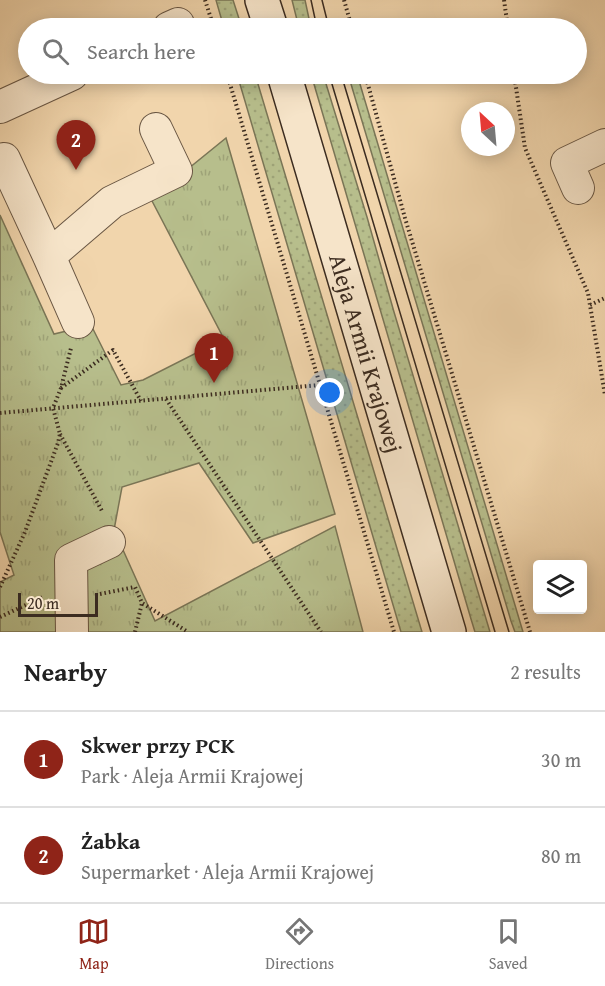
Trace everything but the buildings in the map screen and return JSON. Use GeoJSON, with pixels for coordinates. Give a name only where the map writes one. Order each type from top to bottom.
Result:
{"type":"FeatureCollection","features":[{"type":"Feature","properties":{"kind":"main road"},"geometry":{"type":"LineString","coordinates":[[262,0],[268,18]]}},
{"type":"Feature","properties":{"kind":"main road","name":"Aleja Armii Krajowej"},"geometry":{"type":"LineString","coordinates":[[287,84],[449,632]]}},
{"type":"Feature","properties":{"kind":"street"},"geometry":{"type":"LineString","coordinates":[[0,107],[50,84]]}},
{"type":"Feature","properties":{"kind":"street"},"geometry":{"type":"LineString","coordinates":[[50,256],[112,202],[176,171],[156,129]]}},
{"type":"Feature","properties":{"kind":"street"},"geometry":{"type":"LineString","coordinates":[[578,188],[567,163],[605,145]]}},
{"type":"Feature","properties":{"kind":"street"},"geometry":{"type":"LineString","coordinates":[[0,161],[4,159],[78,322]]}},
{"type":"Feature","properties":{"kind":"street"},"geometry":{"type":"LineString","coordinates":[[72,632],[59,597],[70,560],[108,542]]}},
{"type":"Feature","properties":{"kind":"path"},"geometry":{"type":"LineString","coordinates":[[205,0],[211,18]]}},
{"type":"Feature","properties":{"kind":"path"},"geometry":{"type":"LineString","coordinates":[[344,0],[349,18]]}},
{"type":"Feature","properties":{"kind":"path"},"geometry":{"type":"LineString","coordinates":[[504,0],[507,18]]}},
{"type":"Feature","properties":{"kind":"path"},"geometry":{"type":"LineString","coordinates":[[230,84],[394,632]]}},
{"type":"Feature","properties":{"kind":"path"},"geometry":{"type":"LineString","coordinates":[[368,84],[405,219],[530,632]]}},
{"type":"Feature","properties":{"kind":"path"},"geometry":{"type":"LineString","coordinates":[[515,84],[525,148],[588,293],[605,394]]}},
{"type":"Feature","properties":{"kind":"path"},"geometry":{"type":"LineString","coordinates":[[590,304],[605,298]]}},
{"type":"Feature","properties":{"kind":"path"},"geometry":{"type":"LineString","coordinates":[[78,322],[61,388],[53,408],[60,434],[102,511]]}},
{"type":"Feature","properties":{"kind":"path"},"geometry":{"type":"LineString","coordinates":[[61,388],[113,350],[141,401]]}},
{"type":"Feature","properties":{"kind":"path"},"geometry":{"type":"LineString","coordinates":[[0,413],[320,385]]}},
{"type":"Feature","properties":{"kind":"path"},"geometry":{"type":"LineString","coordinates":[[166,399],[321,632]]}},
{"type":"Feature","properties":{"kind":"path"},"geometry":{"type":"LineString","coordinates":[[0,587],[25,532],[60,434]]}},
{"type":"Feature","properties":{"kind":"path"},"geometry":{"type":"LineString","coordinates":[[0,617],[59,597],[135,587],[142,603],[188,632]]}},
{"type":"Feature","properties":{"kind":"path"},"geometry":{"type":"LineString","coordinates":[[135,632],[142,603]]}},
{"type":"Feature","properties":{"kind":"green space"},"geometry":{"type":"Polygon","coordinates":[[[216,0],[233,0],[239,18],[221,18],[216,0]]]}},
{"type":"Feature","properties":{"kind":"green space"},"geometry":{"type":"Polygon","coordinates":[[[292,0],[305,0],[309,18],[296,18],[292,0]]]}},
{"type":"Feature","properties":{"kind":"green space"},"geometry":{"type":"Polygon","coordinates":[[[240,84],[258,84],[422,632],[401,632],[240,84]]]}},
{"type":"Feature","properties":{"kind":"green space"},"geometry":{"type":"Polygon","coordinates":[[[314,84],[326,84],[490,632],[475,632],[314,84]]]}},
{"type":"Feature","properties":{"kind":"green space"},"geometry":{"type":"Polygon","coordinates":[[[351,84],[360,84],[523,632],[515,632],[351,84]]]}},
{"type":"Feature","properties":{"kind":"green space"},"geometry":{"type":"Polygon","coordinates":[[[226,138],[335,514],[253,543],[199,463],[122,487],[114,530],[155,621],[335,526],[363,632],[0,632],[0,582],[14,575],[0,532],[0,215],[54,334],[91,325],[121,385],[143,380],[224,339],[151,199],[226,138]]]}},
{"type":"Feature","properties":{"kind":"tram line"},"geometry":{"type":"LineString","coordinates":[[311,0],[315,18]]}},
{"type":"Feature","properties":{"kind":"tram line"},"geometry":{"type":"LineString","coordinates":[[322,0],[326,18]]}},
{"type":"Feature","properties":{"kind":"tram line"},"geometry":{"type":"LineString","coordinates":[[332,84],[495,632]]}},
{"type":"Feature","properties":{"kind":"tram line"},"geometry":{"type":"LineString","coordinates":[[344,84],[509,632]]}},
{"type":"Feature","properties":{"kind":"place","name":"Żabka"},"geometry":{"type":"Point","coordinates":[76,170]}},
{"type":"Feature","properties":{"kind":"place","name":"Skwer przy PCK"},"geometry":{"type":"Point","coordinates":[214,383]}}]}
